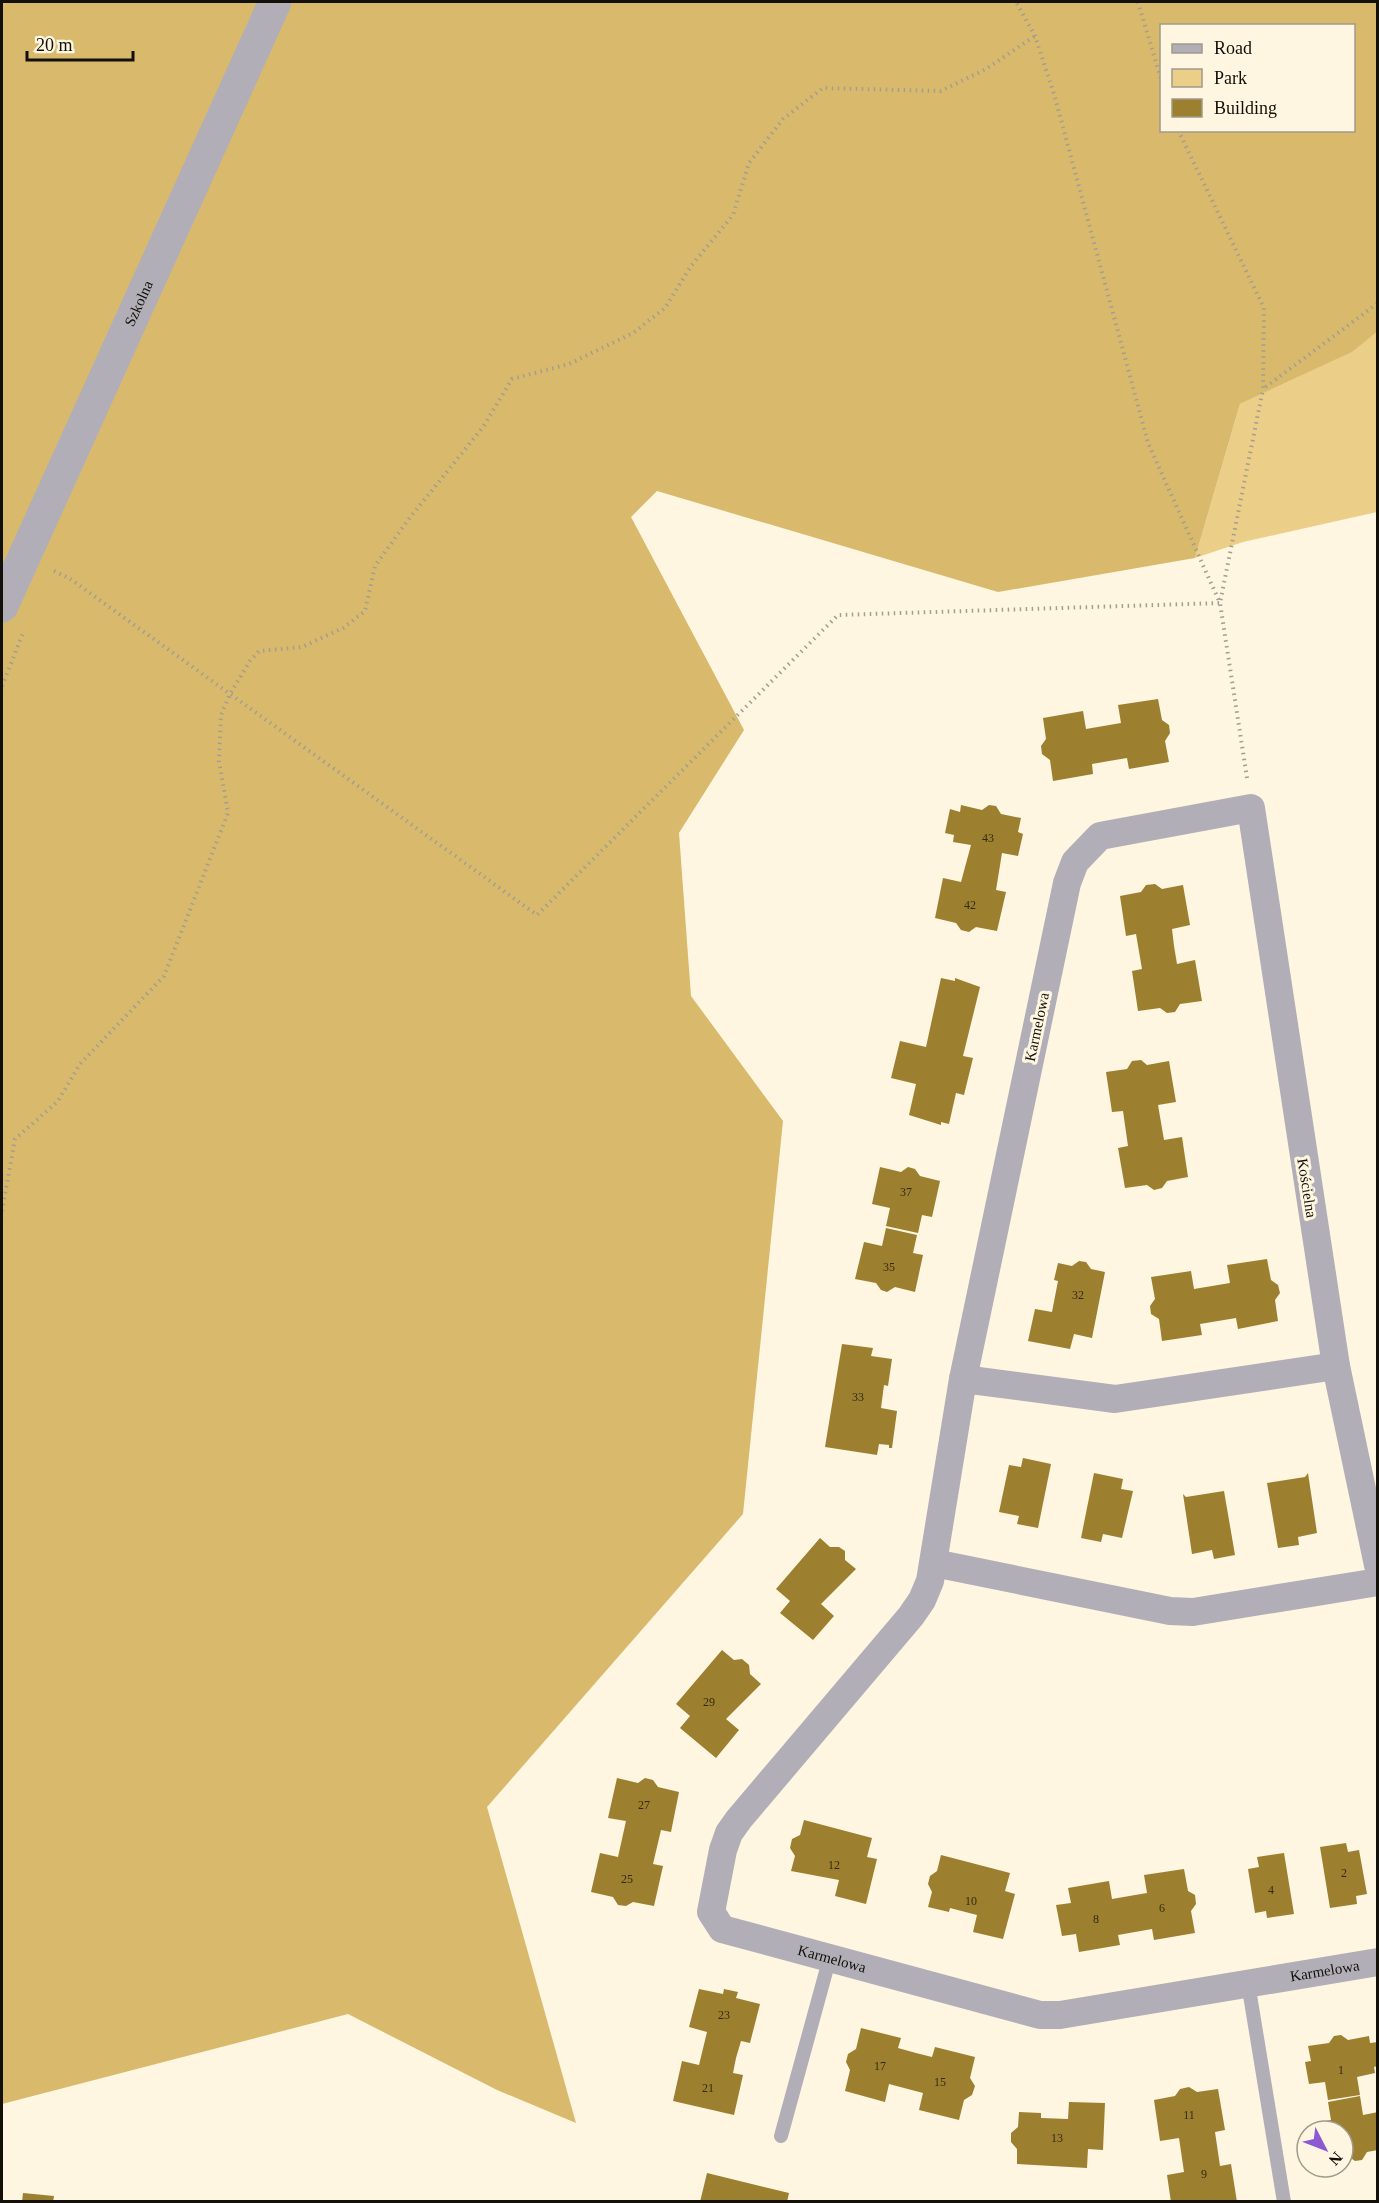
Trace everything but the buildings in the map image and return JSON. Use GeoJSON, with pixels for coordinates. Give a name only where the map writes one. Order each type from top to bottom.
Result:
{"type":"FeatureCollection","features":[{"type":"Feature","properties":{"kind":"street","name":"Szkolna"},"geometry":{"type":"LineString","coordinates":[[2,606],[275,2]]}},
{"type":"Feature","properties":{"kind":"street","name":"Kościelna"},"geometry":{"type":"LineString","coordinates":[[1251,808],[1336,1366],[1377,1565]]}},
{"type":"Feature","properties":{"kind":"street","name":"Karmelowa"},"geometry":{"type":"LineString","coordinates":[[1251,808],[1100,836],[1075,862],[1067,883],[963,1379],[934,1563],[922,1600],[729,1833],[723,1850],[711,1912],[722,1929],[1040,2015],[1060,2015],[1377,1962]]}},
{"type":"Feature","properties":{"kind":"street"},"geometry":{"type":"LineString","coordinates":[[963,1379],[1115,1399],[1336,1366]]}},
{"type":"Feature","properties":{"kind":"street"},"geometry":{"type":"LineString","coordinates":[[934,1563],[1170,1611],[1193,1612],[1377,1582]]}},
{"type":"Feature","properties":{"kind":"lane"},"geometry":{"type":"LineString","coordinates":[[781,2136],[830,1957]]}},
{"type":"Feature","properties":{"kind":"lane"},"geometry":{"type":"LineString","coordinates":[[1248,1983],[1284,2202]]}},
{"type":"Feature","properties":{"kind":"path"},"geometry":{"type":"LineString","coordinates":[[1016,2],[1035,36],[1091,224],[1148,442],[1220,603],[1251,808]]}},
{"type":"Feature","properties":{"kind":"path"},"geometry":{"type":"LineString","coordinates":[[1138,2],[1160,79]]}},
{"type":"Feature","properties":{"kind":"path"},"geometry":{"type":"LineString","coordinates":[[2,1211],[15,1139],[58,1101],[80,1064],[164,976],[228,813],[219,761],[221,715],[230,694],[250,661],[259,651],[302,646],[343,628],[365,611],[375,566],[408,520],[483,426],[512,379],[569,364],[633,333],[666,308],[691,266],[733,215],[749,163],[783,119],[824,88],[941,91],[986,69],[1035,36]]}},
{"type":"Feature","properties":{"kind":"path"},"geometry":{"type":"LineString","coordinates":[[1179,132],[1264,308],[1263,389],[1220,603]]}},
{"type":"Feature","properties":{"kind":"path"},"geometry":{"type":"LineString","coordinates":[[1263,389],[1377,303]]}},
{"type":"Feature","properties":{"kind":"path"},"geometry":{"type":"LineString","coordinates":[[23,556],[69,578],[537,915],[838,615],[1220,603]]}},
{"type":"Feature","properties":{"kind":"green space"},"geometry":{"type":"Polygon","coordinates":[[[1377,332],[1377,512],[1243,542],[1195,558],[1240,404],[1351,352],[1377,332]]]}},
{"type":"Feature","properties":{"kind":"shaded area"},"geometry":{"type":"Polygon","coordinates":[[[2,2],[1377,2],[1377,332],[1352,352],[1240,404],[1195,558],[998,592],[657,491],[631,517],[744,730],[679,833],[691,996],[783,1121],[743,1514],[487,1807],[576,2123],[497,2090],[348,2014],[2,2104],[2,2]]]}}]}
